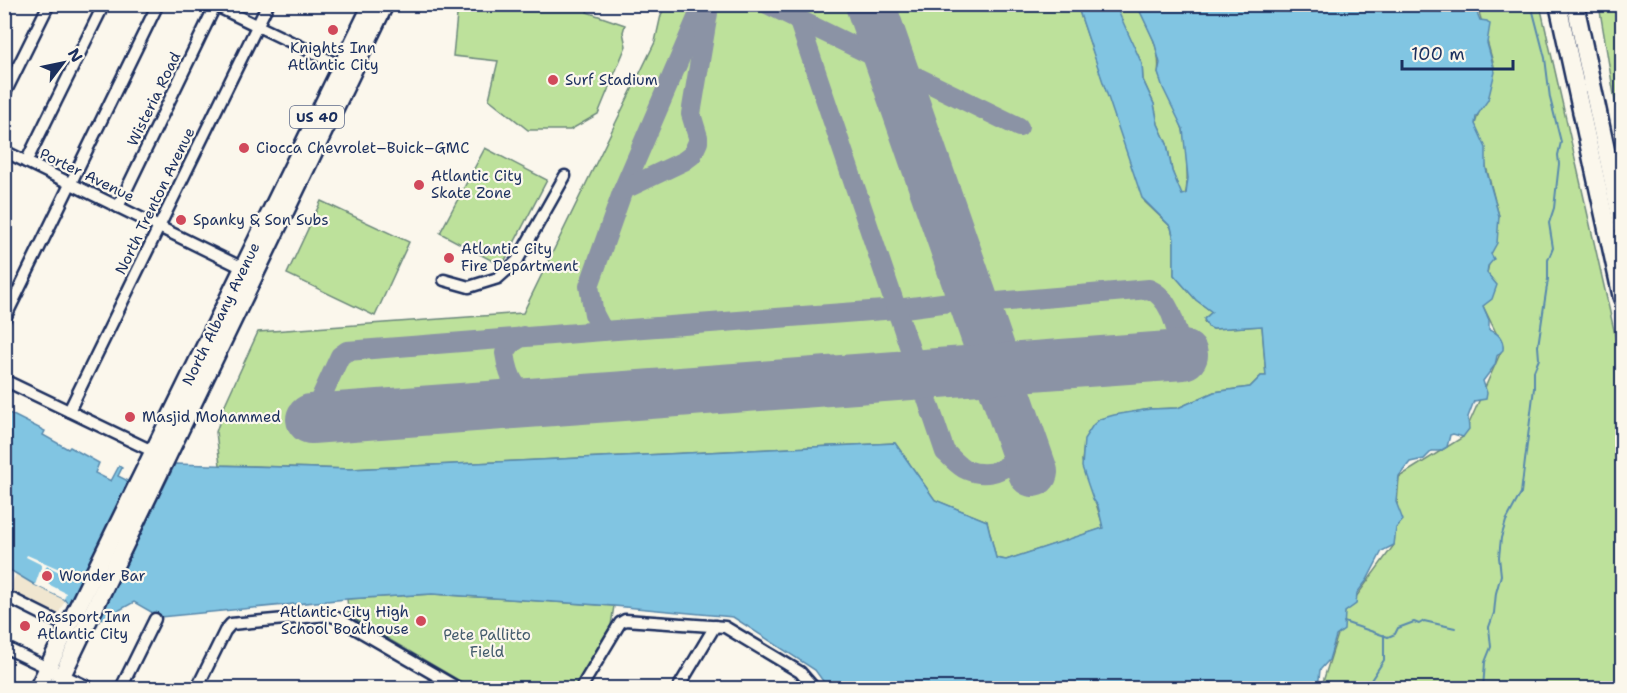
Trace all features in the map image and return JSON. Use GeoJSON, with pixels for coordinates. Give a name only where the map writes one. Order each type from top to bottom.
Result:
{"type":"FeatureCollection","features":[{"type":"Feature","properties":{"kind":"highway","name":"North Albany Avenue"},"geometry":{"type":"LineString","coordinates":[[347,69],[372,4]]}},
{"type":"Feature","properties":{"kind":"highway","name":"North Albany Avenue"},"geometry":{"type":"LineString","coordinates":[[38,688],[56,677],[84,613],[347,69],[385,4]]}},
{"type":"Feature","properties":{"kind":"highway"},"geometry":{"type":"LineString","coordinates":[[1558,4],[1623,298]]}},
{"type":"Feature","properties":{"kind":"highway"},"geometry":{"type":"LineString","coordinates":[[1575,4],[1623,225]]}},
{"type":"Feature","properties":{"kind":"highway","name":"North Albany Avenue"},"geometry":{"type":"LineString","coordinates":[[56,677],[68,627],[84,613]]}},
{"type":"Feature","properties":{"kind":"street"},"geometry":{"type":"LineString","coordinates":[[4,95],[49,4]]}},
{"type":"Feature","properties":{"kind":"street"},"geometry":{"type":"LineString","coordinates":[[26,162],[104,4]]}},
{"type":"Feature","properties":{"kind":"street"},"geometry":{"type":"LineString","coordinates":[[4,320],[158,4]]}},
{"type":"Feature","properties":{"kind":"street","name":"North Trenton Avenue"},"geometry":{"type":"LineString","coordinates":[[69,411],[268,4]]}},
{"type":"Feature","properties":{"kind":"street"},"geometry":{"type":"LineString","coordinates":[[215,5],[347,69]]}},
{"type":"Feature","properties":{"kind":"street","name":"Wisteria Road"},"geometry":{"type":"LineString","coordinates":[[118,207],[215,5]]}},
{"type":"Feature","properties":{"kind":"street","name":"Porter Avenue"},"geometry":{"type":"LineString","coordinates":[[4,152],[249,271]]}},
{"type":"Feature","properties":{"kind":"street"},"geometry":{"type":"LineString","coordinates":[[444,280],[469,287],[498,278],[517,261],[565,176]]}},
{"type":"Feature","properties":{"kind":"street"},"geometry":{"type":"LineString","coordinates":[[4,380],[162,452]]}},
{"type":"Feature","properties":{"kind":"street"},"geometry":{"type":"LineString","coordinates":[[4,596],[68,627]]}},
{"type":"Feature","properties":{"kind":"street"},"geometry":{"type":"LineString","coordinates":[[197,688],[225,631],[231,624],[324,615],[337,618],[458,688]]}},
{"type":"Feature","properties":{"kind":"street"},"geometry":{"type":"LineString","coordinates":[[121,688],[155,619]]}},
{"type":"Feature","properties":{"kind":"street"},"geometry":{"type":"LineString","coordinates":[[581,688],[620,623],[625,620],[727,628],[800,672],[814,688]]}},
{"type":"Feature","properties":{"kind":"street"},"geometry":{"type":"LineString","coordinates":[[678,688],[715,626]]}},
{"type":"Feature","properties":{"kind":"street"},"geometry":{"type":"LineString","coordinates":[[4,646],[56,677],[90,688]]}},
{"type":"Feature","properties":{"kind":"street"},"geometry":{"type":"LineString","coordinates":[[799,688],[806,678]]}},
{"type":"Feature","properties":{"kind":"shaded area"},"geometry":{"type":"Polygon","coordinates":[[[19,568],[69,592],[57,617],[7,593],[19,568]]]}},
{"type":"Feature","properties":{"kind":"green space","name":"Surf Stadium"},"geometry":{"type":"Polygon","coordinates":[[[458,5],[590,5],[587,12],[625,25],[623,32],[626,46],[598,114],[570,130],[528,130],[489,99],[498,61],[453,56],[458,5]]]}},
{"type":"Feature","properties":{"kind":"green space"},"geometry":{"type":"Polygon","coordinates":[[[666,5],[1077,5],[1145,202],[1171,227],[1174,239],[1174,275],[1196,300],[1212,312],[1204,322],[1213,329],[1262,326],[1266,376],[1261,376],[1250,387],[1214,392],[1178,408],[1150,409],[1100,419],[1084,445],[1082,461],[1104,528],[1006,560],[996,558],[987,521],[935,500],[895,443],[351,469],[220,465],[216,432],[226,402],[258,332],[523,313],[655,42],[661,15],[666,5]]]}},
{"type":"Feature","properties":{"kind":"green space"},"geometry":{"type":"Polygon","coordinates":[[[1114,5],[1137,5],[1156,46],[1158,73],[1183,130],[1187,175],[1184,196],[1180,194],[1172,171],[1167,144],[1158,124],[1154,104],[1143,80],[1142,64],[1114,5]]]}},
{"type":"Feature","properties":{"kind":"green space"},"geometry":{"type":"Polygon","coordinates":[[[1477,5],[1540,5],[1622,365],[1622,688],[1321,688],[1345,612],[1394,545],[1399,477],[1463,437],[1503,347],[1483,306],[1496,285],[1487,273],[1499,216],[1475,124],[1494,66],[1477,5]]]}},
{"type":"Feature","properties":{"kind":"green space"},"geometry":{"type":"Polygon","coordinates":[[[1599,5],[1622,5],[1622,143],[1599,5]]]}},
{"type":"Feature","properties":{"kind":"green space"},"geometry":{"type":"Polygon","coordinates":[[[485,148],[547,180],[502,266],[440,233],[485,148]]]}},
{"type":"Feature","properties":{"kind":"green space"},"geometry":{"type":"Polygon","coordinates":[[[321,201],[409,242],[375,316],[287,274],[321,201]]]}},
{"type":"Feature","properties":{"kind":"green space","name":"Pete Pallitto Field"},"geometry":{"type":"Polygon","coordinates":[[[432,594],[614,606],[611,625],[574,688],[472,688],[349,616],[347,599],[432,594]]]}},
{"type":"Feature","properties":{"kind":"water"},"geometry":{"type":"Polygon","coordinates":[[[1077,5],[1114,5],[1118,11],[1142,64],[1143,80],[1154,104],[1158,124],[1167,144],[1172,171],[1182,195],[1186,194],[1188,178],[1183,129],[1163,88],[1158,73],[1160,63],[1154,41],[1137,5],[1474,5],[1480,20],[1490,24],[1487,43],[1495,72],[1488,100],[1476,117],[1475,124],[1486,148],[1486,169],[1499,216],[1497,243],[1491,254],[1494,259],[1488,266],[1487,273],[1497,285],[1492,299],[1483,306],[1489,320],[1489,330],[1500,337],[1503,350],[1483,381],[1487,393],[1486,399],[1474,401],[1468,417],[1469,429],[1463,437],[1450,435],[1447,447],[1440,451],[1432,451],[1424,459],[1410,462],[1399,476],[1396,502],[1403,520],[1396,528],[1394,545],[1382,551],[1367,580],[1357,593],[1356,604],[1345,612],[1344,630],[1336,636],[1329,660],[1320,670],[1318,688],[828,688],[815,670],[733,617],[614,606],[432,594],[347,599],[160,617],[134,602],[105,618],[98,619],[69,605],[64,599],[5,567],[5,411],[45,431],[43,435],[68,449],[70,447],[99,463],[95,473],[111,481],[119,466],[122,468],[118,476],[128,481],[133,473],[163,489],[175,464],[351,469],[895,443],[935,500],[987,521],[996,558],[1006,560],[1103,528],[1098,506],[1093,499],[1082,467],[1084,439],[1093,425],[1100,419],[1114,415],[1150,409],[1178,408],[1214,392],[1250,387],[1261,376],[1266,376],[1262,326],[1213,329],[1208,327],[1204,319],[1212,312],[1196,300],[1174,275],[1174,239],[1171,227],[1142,198],[1077,5]]]}},
{"type":"Feature","properties":{"kind":"pier"},"geometry":{"type":"Polygon","coordinates":[[[27,555],[71,574],[70,577],[47,566],[45,569],[53,573],[48,584],[66,593],[64,599],[35,585],[42,565],[26,557],[27,555]]]}},
{"type":"Feature","properties":{"kind":"waterway"},"geometry":{"type":"LineString","coordinates":[[1483,688],[1485,662],[1491,647],[1489,627],[1501,575],[1499,557],[1501,538],[1506,521],[1521,493],[1534,388],[1534,371],[1539,359],[1538,346],[1548,279],[1548,260],[1553,248],[1549,223],[1554,208],[1561,142],[1550,98],[1545,58],[1531,4]]}},
{"type":"Feature","properties":{"kind":"waterway"},"geometry":{"type":"LineString","coordinates":[[1344,622],[1388,637],[1395,634],[1398,628],[1414,622],[1419,624],[1424,621],[1455,628]]}},
{"type":"Feature","properties":{"kind":"waterway"},"geometry":{"type":"LineString","coordinates":[[1366,688],[1384,660],[1384,635]]}},
{"type":"Feature","properties":{"kind":"taxiway"},"geometry":{"type":"LineString","coordinates":[[703,4],[623,190],[589,286],[594,314],[603,331],[897,309],[965,300],[974,304],[1149,289],[1157,294],[1168,308],[1183,355]]}},
{"type":"Feature","properties":{"kind":"taxiway"},"geometry":{"type":"LineString","coordinates":[[767,4],[1019,127]]}},
{"type":"Feature","properties":{"kind":"taxiway"},"geometry":{"type":"LineString","coordinates":[[793,4],[945,452],[964,469],[984,473],[999,470],[1026,451]]}},
{"type":"Feature","properties":{"kind":"taxiway"},"geometry":{"type":"LineString","coordinates":[[623,190],[692,155],[698,137],[691,114],[708,13]]}},
{"type":"Feature","properties":{"kind":"taxiway"},"geometry":{"type":"LineString","coordinates":[[311,419],[340,356],[347,351],[603,331]]}},
{"type":"Feature","properties":{"kind":"taxiway"},"geometry":{"type":"LineString","coordinates":[[523,336],[511,344],[505,353],[509,371],[521,390],[545,402]]}},
{"type":"Feature","properties":{"kind":"runway"},"geometry":{"type":"LineString","coordinates":[[870,4],[1033,472]]}},
{"type":"Feature","properties":{"kind":"runway"},"geometry":{"type":"LineString","coordinates":[[311,419],[1183,355]]}},
{"type":"Feature","properties":{"kind":"railway"},"geometry":{"type":"LineString","coordinates":[[1617,4],[1622,28]]}},
{"type":"Feature","properties":{"kind":"place","name":"Knights Inn Atlantic City"},"geometry":{"type":"Point","coordinates":[333,30]}},
{"type":"Feature","properties":{"kind":"place","name":"Surf Stadium"},"geometry":{"type":"Point","coordinates":[553,80]}},
{"type":"Feature","properties":{"kind":"place","name":"Ciocca Chevrolet–Buick–GMC"},"geometry":{"type":"Point","coordinates":[244,148]}},
{"type":"Feature","properties":{"kind":"place","name":"Atlantic City Skate Zone"},"geometry":{"type":"Point","coordinates":[419,185]}},
{"type":"Feature","properties":{"kind":"place","name":"Spanky & Son Subs"},"geometry":{"type":"Point","coordinates":[181,220]}},
{"type":"Feature","properties":{"kind":"place","name":"Atlantic City Fire Department"},"geometry":{"type":"Point","coordinates":[449,258]}},
{"type":"Feature","properties":{"kind":"place","name":"Masjid Mohammed"},"geometry":{"type":"Point","coordinates":[130,417]}},
{"type":"Feature","properties":{"kind":"place","name":"Wonder Bar"},"geometry":{"type":"Point","coordinates":[47,576]}},
{"type":"Feature","properties":{"kind":"place","name":"Atlantic City High School Boathouse"},"geometry":{"type":"Point","coordinates":[421,621]}},
{"type":"Feature","properties":{"kind":"place","name":"Passport Inn Atlantic City"},"geometry":{"type":"Point","coordinates":[25,626]}}]}
